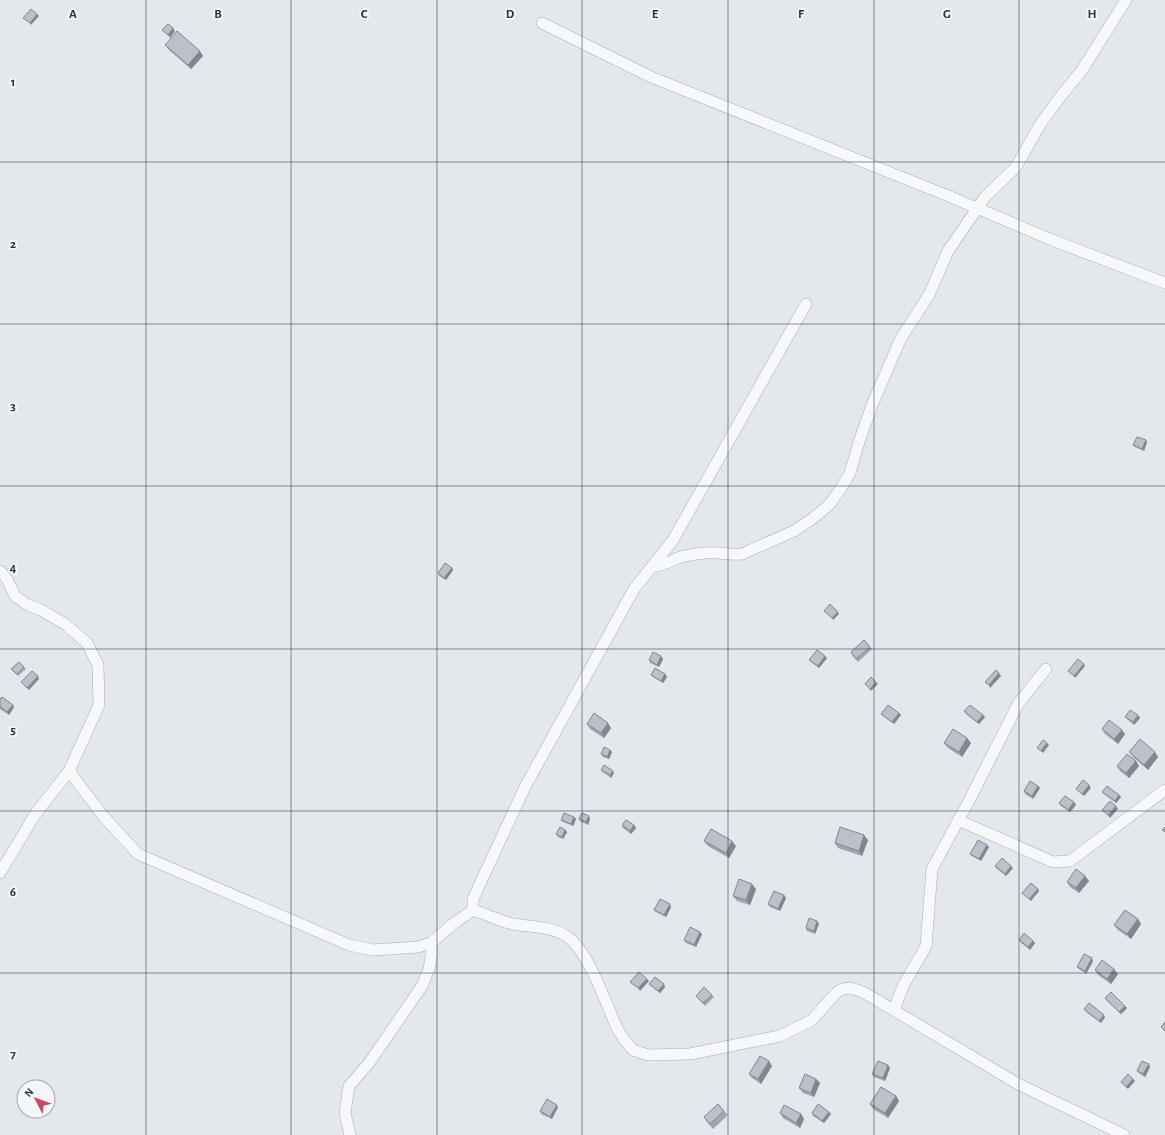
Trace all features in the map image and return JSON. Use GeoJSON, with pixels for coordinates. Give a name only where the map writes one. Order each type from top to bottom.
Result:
{"type":"FeatureCollection","features":[{"type":"Feature","properties":{"kind":"street"},"geometry":{"type":"LineString","coordinates":[[652,566],[660,566],[683,556],[709,553],[733,555],[749,551],[794,531],[829,505],[850,473],[858,442],[901,338],[929,294],[948,251],[976,208],[991,190],[1016,167],[1042,123],[1082,70],[1126,0]]}},
{"type":"Feature","properties":{"kind":"street"},"geometry":{"type":"LineString","coordinates":[[542,23],[651,77],[1052,240],[1165,283]]}},
{"type":"Feature","properties":{"kind":"street"},"geometry":{"type":"LineString","coordinates":[[69,771],[103,816],[138,854],[349,945],[374,950],[418,947],[431,943],[472,910],[473,899],[525,787],[634,589],[673,540],[806,304]]}},
{"type":"Feature","properties":{"kind":"street"},"geometry":{"type":"LineString","coordinates":[[0,571],[7,579],[15,596],[28,605],[41,610],[65,624],[87,643],[98,665],[99,706],[69,771],[36,813],[0,873]]}},
{"type":"Feature","properties":{"kind":"street"},"geometry":{"type":"LineString","coordinates":[[894,1010],[903,986],[926,946],[932,869],[1018,704],[1046,669]]}},
{"type":"Feature","properties":{"kind":"street"},"geometry":{"type":"LineString","coordinates":[[958,820],[1054,862],[1070,861],[1165,790]]}},
{"type":"Feature","properties":{"kind":"street"},"geometry":{"type":"LineString","coordinates":[[472,910],[512,923],[553,930],[566,936],[574,943],[587,961],[616,1028],[633,1050],[648,1055],[690,1054],[780,1036],[812,1020],[836,993],[842,989],[852,988],[863,992],[1020,1084],[1124,1135]]}},
{"type":"Feature","properties":{"kind":"street"},"geometry":{"type":"LineString","coordinates":[[350,1135],[345,1113],[349,1086],[369,1063],[422,986],[429,969],[432,952],[431,943]]}},
{"type":"Feature","properties":{"kind":"building"},"geometry":{"type":"Polygon","coordinates":[[[31,9],[37,14],[30,23],[23,18],[31,9]]]}},
{"type":"Feature","properties":{"kind":"building"},"geometry":{"type":"Polygon","coordinates":[[[168,24],[173,28],[168,35],[162,30],[168,24]]]}},
{"type":"Feature","properties":{"kind":"building"},"geometry":{"type":"Polygon","coordinates":[[[177,31],[200,51],[188,65],[165,45],[177,31]]]}},
{"type":"Feature","properties":{"kind":"building"},"geometry":{"type":"Polygon","coordinates":[[[1137,437],[1146,440],[1142,449],[1133,445],[1137,437]]]}},
{"type":"Feature","properties":{"kind":"building"},"geometry":{"type":"Polygon","coordinates":[[[445,563],[452,568],[444,578],[438,573],[445,563]]]}},
{"type":"Feature","properties":{"kind":"building"},"geometry":{"type":"Polygon","coordinates":[[[830,604],[838,612],[832,618],[824,611],[830,604]]]}},
{"type":"Feature","properties":{"kind":"building"},"geometry":{"type":"Polygon","coordinates":[[[864,640],[870,647],[856,659],[851,652],[864,640]]]}},
{"type":"Feature","properties":{"kind":"building"},"geometry":{"type":"Polygon","coordinates":[[[817,650],[825,656],[818,666],[809,660],[817,650]]]}},
{"type":"Feature","properties":{"kind":"building"},"geometry":{"type":"Polygon","coordinates":[[[653,652],[661,656],[657,665],[649,660],[653,652]]]}},
{"type":"Feature","properties":{"kind":"building"},"geometry":{"type":"Polygon","coordinates":[[[1078,659],[1084,664],[1074,676],[1068,671],[1078,659]]]}},
{"type":"Feature","properties":{"kind":"building"},"geometry":{"type":"Polygon","coordinates":[[[19,662],[24,667],[17,674],[11,669],[19,662]]]}},
{"type":"Feature","properties":{"kind":"building"},"geometry":{"type":"Polygon","coordinates":[[[655,668],[665,674],[661,681],[651,675],[655,668]]]}},
{"type":"Feature","properties":{"kind":"building"},"geometry":{"type":"Polygon","coordinates":[[[996,670],[999,673],[989,685],[985,682],[996,670]]]}},
{"type":"Feature","properties":{"kind":"building"},"geometry":{"type":"Polygon","coordinates":[[[32,671],[38,676],[27,688],[21,682],[32,671]]]}},
{"type":"Feature","properties":{"kind":"building"},"geometry":{"type":"Polygon","coordinates":[[[871,677],[876,682],[870,689],[865,684],[871,677]]]}},
{"type":"Feature","properties":{"kind":"building"},"geometry":{"type":"Polygon","coordinates":[[[2,697],[13,705],[7,712],[0,707],[0,699],[2,697]]]}},
{"type":"Feature","properties":{"kind":"building"},"geometry":{"type":"Polygon","coordinates":[[[888,705],[899,713],[892,722],[881,714],[888,705]]]}},
{"type":"Feature","properties":{"kind":"building"},"geometry":{"type":"Polygon","coordinates":[[[970,705],[983,715],[977,722],[964,711],[970,705]]]}},
{"type":"Feature","properties":{"kind":"building"},"geometry":{"type":"Polygon","coordinates":[[[1130,710],[1138,715],[1133,722],[1125,717],[1130,710]]]}},
{"type":"Feature","properties":{"kind":"building"},"geometry":{"type":"Polygon","coordinates":[[[594,713],[608,723],[601,733],[587,724],[594,713]]]}},
{"type":"Feature","properties":{"kind":"building"},"geometry":{"type":"Polygon","coordinates":[[[1109,720],[1122,730],[1114,739],[1102,729],[1109,720]]]}},
{"type":"Feature","properties":{"kind":"building"},"geometry":{"type":"Polygon","coordinates":[[[953,729],[967,738],[959,752],[944,743],[953,729]]]}},
{"type":"Feature","properties":{"kind":"building"},"geometry":{"type":"Polygon","coordinates":[[[1140,739],[1155,752],[1144,765],[1129,752],[1140,739]]]}},
{"type":"Feature","properties":{"kind":"building"},"geometry":{"type":"Polygon","coordinates":[[[1043,740],[1047,743],[1041,751],[1037,748],[1043,740]]]}},
{"type":"Feature","properties":{"kind":"building"},"geometry":{"type":"Polygon","coordinates":[[[604,747],[610,750],[607,757],[601,754],[604,747]]]}},
{"type":"Feature","properties":{"kind":"building"},"geometry":{"type":"Polygon","coordinates":[[[1127,754],[1136,761],[1126,773],[1117,766],[1127,754]]]}},
{"type":"Feature","properties":{"kind":"building"},"geometry":{"type":"Polygon","coordinates":[[[604,765],[613,771],[610,775],[601,770],[604,765]]]}},
{"type":"Feature","properties":{"kind":"building"},"geometry":{"type":"Polygon","coordinates":[[[1083,780],[1089,785],[1082,794],[1076,789],[1083,780]]]}},
{"type":"Feature","properties":{"kind":"building"},"geometry":{"type":"Polygon","coordinates":[[[1030,781],[1038,786],[1032,796],[1024,791],[1030,781]]]}},
{"type":"Feature","properties":{"kind":"building"},"geometry":{"type":"Polygon","coordinates":[[[1107,786],[1119,795],[1115,801],[1102,792],[1107,786]]]}},
{"type":"Feature","properties":{"kind":"building"},"geometry":{"type":"Polygon","coordinates":[[[1065,796],[1074,802],[1068,810],[1059,803],[1065,796]]]}},
{"type":"Feature","properties":{"kind":"building"},"geometry":{"type":"Polygon","coordinates":[[[1110,801],[1116,806],[1108,815],[1102,810],[1110,801]]]}},
{"type":"Feature","properties":{"kind":"building"},"geometry":{"type":"Polygon","coordinates":[[[564,813],[574,817],[571,824],[561,820],[564,813]]]}},
{"type":"Feature","properties":{"kind":"building"},"geometry":{"type":"Polygon","coordinates":[[[582,813],[589,816],[586,822],[579,819],[582,813]]]}},
{"type":"Feature","properties":{"kind":"building"},"geometry":{"type":"Polygon","coordinates":[[[626,820],[634,825],[630,831],[622,825],[626,820]]]}},
{"type":"Feature","properties":{"kind":"building"},"geometry":{"type":"Polygon","coordinates":[[[560,827],[565,830],[562,837],[556,834],[560,827]]]}},
{"type":"Feature","properties":{"kind":"building"},"geometry":{"type":"Polygon","coordinates":[[[840,827],[864,835],[859,851],[835,843],[840,827]]]}},
{"type":"Feature","properties":{"kind":"building"},"geometry":{"type":"Polygon","coordinates":[[[711,829],[732,841],[726,853],[704,841],[711,829]]]}},
{"type":"Feature","properties":{"kind":"building"},"geometry":{"type":"Polygon","coordinates":[[[978,840],[987,845],[979,859],[970,854],[978,840]]]}},
{"type":"Feature","properties":{"kind":"building"},"geometry":{"type":"Polygon","coordinates":[[[1002,858],[1011,866],[1005,874],[995,866],[1002,858]]]}},
{"type":"Feature","properties":{"kind":"building"},"geometry":{"type":"Polygon","coordinates":[[[1076,869],[1085,876],[1076,888],[1067,882],[1076,869]]]}},
{"type":"Feature","properties":{"kind":"building"},"geometry":{"type":"Polygon","coordinates":[[[739,879],[752,884],[746,900],[733,896],[739,879]]]}},
{"type":"Feature","properties":{"kind":"building"},"geometry":{"type":"Polygon","coordinates":[[[1031,883],[1038,889],[1029,899],[1022,893],[1031,883]]]}},
{"type":"Feature","properties":{"kind":"building"},"geometry":{"type":"Polygon","coordinates":[[[774,891],[784,895],[778,909],[768,904],[774,891]]]}},
{"type":"Feature","properties":{"kind":"building"},"geometry":{"type":"Polygon","coordinates":[[[660,899],[670,904],[664,915],[654,910],[660,899]]]}},
{"type":"Feature","properties":{"kind":"building"},"geometry":{"type":"Polygon","coordinates":[[[1125,910],[1138,919],[1127,934],[1114,925],[1125,910]]]}},
{"type":"Feature","properties":{"kind":"building"},"geometry":{"type":"Polygon","coordinates":[[[809,918],[817,921],[814,931],[806,928],[809,918]]]}},
{"type":"Feature","properties":{"kind":"building"},"geometry":{"type":"Polygon","coordinates":[[[690,927],[700,932],[694,945],[684,940],[690,927]]]}},
{"type":"Feature","properties":{"kind":"building"},"geometry":{"type":"Polygon","coordinates":[[[1024,933],[1033,941],[1028,947],[1019,940],[1024,933]]]}},
{"type":"Feature","properties":{"kind":"building"},"geometry":{"type":"Polygon","coordinates":[[[1084,954],[1092,958],[1085,971],[1077,967],[1084,954]]]}},
{"type":"Feature","properties":{"kind":"building"},"geometry":{"type":"Polygon","coordinates":[[[1102,960],[1114,969],[1107,979],[1095,970],[1102,960]]]}},
{"type":"Feature","properties":{"kind":"building"},"geometry":{"type":"Polygon","coordinates":[[[639,972],[647,979],[638,988],[630,982],[639,972]]]}},
{"type":"Feature","properties":{"kind":"building"},"geometry":{"type":"Polygon","coordinates":[[[655,977],[664,984],[658,991],[649,984],[655,977]]]}},
{"type":"Feature","properties":{"kind":"building"},"geometry":{"type":"Polygon","coordinates":[[[704,987],[712,995],[703,1003],[696,996],[704,987]]]}},
{"type":"Feature","properties":{"kind":"building"},"geometry":{"type":"Polygon","coordinates":[[[1111,992],[1125,1006],[1119,1012],[1105,998],[1111,992]]]}},
{"type":"Feature","properties":{"kind":"building"},"geometry":{"type":"Polygon","coordinates":[[[1089,1003],[1104,1015],[1099,1021],[1084,1009],[1089,1003]]]}},
{"type":"Feature","properties":{"kind":"building"},"geometry":{"type":"Polygon","coordinates":[[[1165,1022],[1165,1031],[1161,1027],[1165,1022]]]}},
{"type":"Feature","properties":{"kind":"building"},"geometry":{"type":"Polygon","coordinates":[[[760,1056],[769,1061],[758,1079],[749,1074],[760,1056]]]}},
{"type":"Feature","properties":{"kind":"building"},"geometry":{"type":"Polygon","coordinates":[[[878,1061],[888,1065],[883,1078],[872,1074],[878,1061]]]}},
{"type":"Feature","properties":{"kind":"building"},"geometry":{"type":"Polygon","coordinates":[[[1142,1061],[1149,1064],[1143,1074],[1137,1071],[1142,1061]]]}},
{"type":"Feature","properties":{"kind":"building"},"geometry":{"type":"Polygon","coordinates":[[[805,1074],[816,1079],[811,1093],[799,1088],[805,1074]]]}},
{"type":"Feature","properties":{"kind":"building"},"geometry":{"type":"Polygon","coordinates":[[[1128,1074],[1133,1079],[1126,1087],[1121,1082],[1128,1074]]]}},
{"type":"Feature","properties":{"kind":"building"},"geometry":{"type":"Polygon","coordinates":[[[881,1087],[896,1096],[885,1113],[870,1104],[881,1087]]]}},
{"type":"Feature","properties":{"kind":"building"},"geometry":{"type":"Polygon","coordinates":[[[547,1099],[557,1105],[550,1117],[540,1111],[547,1099]]]}},
{"type":"Feature","properties":{"kind":"building"},"geometry":{"type":"Polygon","coordinates":[[[718,1104],[724,1111],[710,1124],[704,1117],[718,1104]]]}},
{"type":"Feature","properties":{"kind":"building"},"geometry":{"type":"Polygon","coordinates":[[[818,1104],[829,1112],[822,1121],[812,1113],[818,1104]]]}},
{"type":"Feature","properties":{"kind":"building"},"geometry":{"type":"Polygon","coordinates":[[[784,1105],[801,1114],[796,1123],[780,1113],[784,1105]]]}}]}
